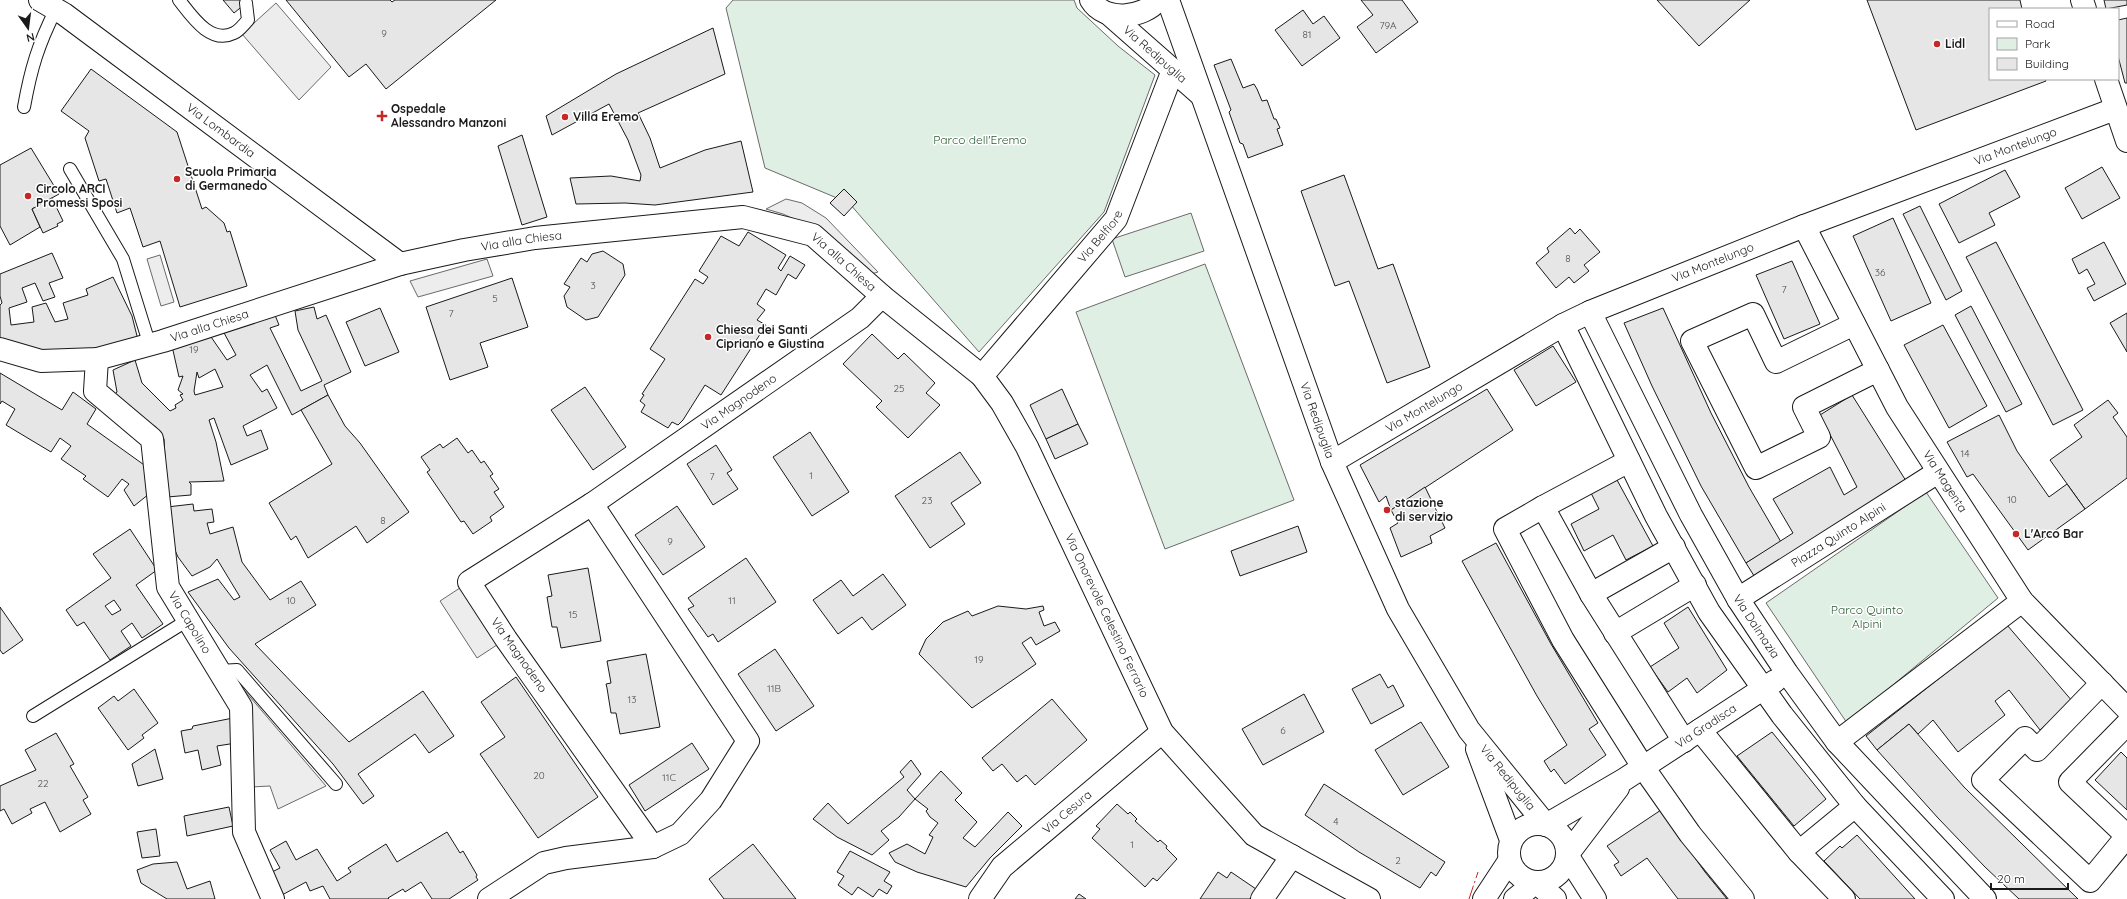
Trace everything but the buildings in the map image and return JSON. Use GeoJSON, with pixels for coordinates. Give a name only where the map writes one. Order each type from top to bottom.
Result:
{"type":"FeatureCollection","features":[{"type":"Feature","properties":{"kind":"street","name":"Via Redipuglia"},"geometry":{"type":"LineString","coordinates":[[1091,0],[1201,94]]}},
{"type":"Feature","properties":{"kind":"street"},"geometry":{"type":"LineString","coordinates":[[1109,14],[1123,16],[1137,14],[1158,0]]}},
{"type":"Feature","properties":{"kind":"street","name":"Via Redipuglia"},"geometry":{"type":"LineString","coordinates":[[1168,0],[1332,462],[1398,608],[1469,730],[1546,825]]}},
{"type":"Feature","properties":{"kind":"street","name":"Via Lombardia"},"geometry":{"type":"LineString","coordinates":[[48,4],[400,264]]}},
{"type":"Feature","properties":{"kind":"street","name":"Via Belfiore"},"geometry":{"type":"LineString","coordinates":[[982,376],[1116,219],[1173,70]]}},
{"type":"Feature","properties":{"kind":"street"},"geometry":{"type":"LineString","coordinates":[[2106,80],[2127,141]]}},
{"type":"Feature","properties":{"kind":"street","name":"Via Montelungo"},"geometry":{"type":"LineString","coordinates":[[1332,462],[1563,325],[1590,312],[1804,226],[2115,109]]}},
{"type":"Feature","properties":{"kind":"street","name":"Via alla Chiesa"},"geometry":{"type":"LineString","coordinates":[[0,349],[41,361],[97,359],[150,346],[400,264],[464,250],[535,238],[743,217],[813,235],[882,296]]}},
{"type":"Feature","properties":{"kind":"street","name":"Via Magenta"},"geometry":{"type":"LineString","coordinates":[[1804,226],[1897,407],[2022,601],[2127,709]]}},
{"type":"Feature","properties":{"kind":"street","name":"Via Onorevole Celestino Ferrario"},"geometry":{"type":"LineString","coordinates":[[882,296],[982,376],[1002,403],[1027,447],[1162,732],[1254,835],[1370,899]]}},
{"type":"Feature","properties":{"kind":"street","name":"Via Magnodeno"},"geometry":{"type":"LineString","coordinates":[[653,847],[511,645],[469,582],[592,504],[860,318],[882,296]]}},
{"type":"Feature","properties":{"kind":"street","name":"Via Dalmazia"},"geometry":{"type":"LineString","coordinates":[[1590,312],[1691,515],[1738,599],[1787,673],[1837,742],[1985,899]]}},
{"type":"Feature","properties":{"kind":"street"},"geometry":{"type":"LineString","coordinates":[[1854,324],[1776,362],[1753,314],[1692,341],[1756,468],[1819,437],[1804,407],[1878,370]]}},
{"type":"Feature","properties":{"kind":"street"},"geometry":{"type":"LineString","coordinates":[[1563,325],[1629,461],[1709,612],[1763,689],[1855,806],[1943,899]]}},
{"type":"Feature","properties":{"kind":"street","name":"Via Capolino"},"geometry":{"type":"LineString","coordinates":[[97,359],[95,391],[152,439],[168,587],[241,707],[244,832],[273,899]]}},
{"type":"Feature","properties":{"kind":"street"},"geometry":{"type":"LineString","coordinates":[[1629,461],[1505,528],[1563,640],[1643,767],[1690,834],[1743,899]]}},
{"type":"Feature","properties":{"kind":"street","name":"Piazza Quinto Alpini"},"geometry":{"type":"LineString","coordinates":[[1738,599],[1938,472]]}},
{"type":"Feature","properties":{"kind":"street"},"geometry":{"type":"LineString","coordinates":[[488,899],[544,863],[566,858],[653,847],[680,834],[711,800],[748,741],[592,504]]}},
{"type":"Feature","properties":{"kind":"street"},"geometry":{"type":"LineString","coordinates":[[1543,507],[1615,634],[1692,735],[1844,899]]}},
{"type":"Feature","properties":{"kind":"street"},"geometry":{"type":"LineString","coordinates":[[1591,594],[1674,547]]}},
{"type":"Feature","properties":{"kind":"street"},"geometry":{"type":"LineString","coordinates":[[1615,634],[1695,585]]}},
{"type":"Feature","properties":{"kind":"street"},"geometry":{"type":"LineString","coordinates":[[1837,742],[2022,601]]}},
{"type":"Feature","properties":{"kind":"street","name":"Via Gradisca"},"geometry":{"type":"LineString","coordinates":[[1546,825],[1625,779],[1787,673]]}},
{"type":"Feature","properties":{"kind":"street"},"geometry":{"type":"LineString","coordinates":[[2102,683],[2037,750],[2025,738],[1983,780],[2090,882],[2127,836],[2070,782],[2127,724]]}},
{"type":"Feature","properties":{"kind":"street","name":"Via Redipuglia"},"geometry":{"type":"LineString","coordinates":[[1469,730],[1511,840]]}},
{"type":"Feature","properties":{"kind":"street","name":"Via Cesura"},"geometry":{"type":"LineString","coordinates":[[980,899],[1002,867],[1162,732]]}},
{"type":"Feature","properties":{"kind":"street","name":"Via Gradisca"},"geometry":{"type":"LineString","coordinates":[[1567,855],[1625,779]]}},
{"type":"Feature","properties":{"kind":"street"},"geometry":{"type":"LineString","coordinates":[[1799,852],[1855,806]]}},
{"type":"Feature","properties":{"kind":"street"},"geometry":{"type":"LineString","coordinates":[[1536,824],[1546,825],[1555,829],[1562,836],[1566,845],[1567,855],[1564,866],[1557,875],[1547,880],[1536,882],[1525,879],[1515,871],[1509,861],[1508,850],[1511,840],[1526,826],[1536,824]]}},
{"type":"Feature","properties":{"kind":"street"},"geometry":{"type":"LineString","coordinates":[[1567,855],[1595,899]]}},
{"type":"Feature","properties":{"kind":"street"},"geometry":{"type":"LineString","coordinates":[[1262,899],[1292,856]]}},
{"type":"Feature","properties":{"kind":"street"},"geometry":{"type":"LineString","coordinates":[[1484,899],[1509,861]]}},
{"type":"Feature","properties":{"kind":"street"},"geometry":{"type":"LineString","coordinates":[[1515,899],[1536,882]]}},
{"type":"Feature","properties":{"kind":"street"},"geometry":{"type":"LineString","coordinates":[[1536,882],[1555,899]]}},
{"type":"Feature","properties":{"kind":"lane"},"geometry":{"type":"LineString","coordinates":[[179,0],[200,26],[218,35],[234,33],[248,20],[246,3]]}},
{"type":"Feature","properties":{"kind":"lane"},"geometry":{"type":"LineString","coordinates":[[24,107],[30,74],[40,41],[48,4]]}},
{"type":"Feature","properties":{"kind":"lane"},"geometry":{"type":"LineString","coordinates":[[70,169],[123,259],[150,346]]}},
{"type":"Feature","properties":{"kind":"lane"},"geometry":{"type":"LineString","coordinates":[[33,716],[188,620]]}},
{"type":"Feature","properties":{"kind":"lane"},"geometry":{"type":"LineString","coordinates":[[219,671],[236,670],[336,784]]}},
{"type":"Feature","properties":{"kind":"green space","name":"Parco dell'Eremo"},"geometry":{"type":"Polygon","coordinates":[[[733,0],[1074,0],[1077,8],[1118,46],[1155,75],[1104,212],[979,352],[849,203],[765,168],[726,8],[733,0]]]}},
{"type":"Feature","properties":{"kind":"green space"},"geometry":{"type":"Polygon","coordinates":[[[1191,213],[1204,251],[1125,277],[1112,239],[1191,213]]]}},
{"type":"Feature","properties":{"kind":"green space"},"geometry":{"type":"Polygon","coordinates":[[[1205,264],[1294,500],[1165,549],[1076,312],[1205,264]]]}},
{"type":"Feature","properties":{"kind":"green space","name":"Parco Quinto Alpini"},"geometry":{"type":"Polygon","coordinates":[[[1926,492],[1998,598],[1847,723],[1766,603],[1926,492]]]}},
{"type":"Feature","properties":{"kind":"shaded area"},"geometry":{"type":"Polygon","coordinates":[[[276,3],[331,67],[299,100],[242,34],[276,3]]]}},
{"type":"Feature","properties":{"kind":"shaded area"},"geometry":{"type":"Polygon","coordinates":[[[786,199],[802,203],[826,218],[878,272],[861,277],[812,227],[783,214],[766,209],[786,199]]]}},
{"type":"Feature","properties":{"kind":"shaded area"},"geometry":{"type":"Polygon","coordinates":[[[160,255],[174,302],[161,306],[147,259],[160,255]]]}},
{"type":"Feature","properties":{"kind":"shaded area"},"geometry":{"type":"Polygon","coordinates":[[[487,259],[493,276],[418,297],[410,281],[487,259]]]}},
{"type":"Feature","properties":{"kind":"shaded area"},"geometry":{"type":"Polygon","coordinates":[[[469,582],[506,639],[477,658],[440,601],[469,582]]]}},
{"type":"Feature","properties":{"kind":"shaded area"},"geometry":{"type":"Polygon","coordinates":[[[227,670],[326,786],[278,809],[270,786],[251,787],[227,670]]]}},
{"type":"Feature","properties":{"kind":"power"},"geometry":{"type":"LineString","coordinates":[[1469,899],[1478,872]]}},
{"type":"Feature","properties":{"kind":"place","name":"Lidl"},"geometry":{"type":"Point","coordinates":[1937,44]}},
{"type":"Feature","properties":{"kind":"place","name":"Ospedale Alessandro Manzoni"},"geometry":{"type":"Point","coordinates":[382,116]}},
{"type":"Feature","properties":{"kind":"place","name":"Villa Eremo"},"geometry":{"type":"Point","coordinates":[565,117]}},
{"type":"Feature","properties":{"kind":"place","name":"Scuola Primaria di Germanedo"},"geometry":{"type":"Point","coordinates":[177,179]}},
{"type":"Feature","properties":{"kind":"place","name":"Circolo ARCI Promessi Sposi"},"geometry":{"type":"Point","coordinates":[28,196]}},
{"type":"Feature","properties":{"kind":"place","name":"Chiesa dei Santi Cipriano e Giustina"},"geometry":{"type":"Point","coordinates":[708,337]}},
{"type":"Feature","properties":{"kind":"place","name":"stazione di servizio"},"geometry":{"type":"Point","coordinates":[1387,510]}},
{"type":"Feature","properties":{"kind":"place","name":"L'Arco Bar"},"geometry":{"type":"Point","coordinates":[2016,534]}}]}
